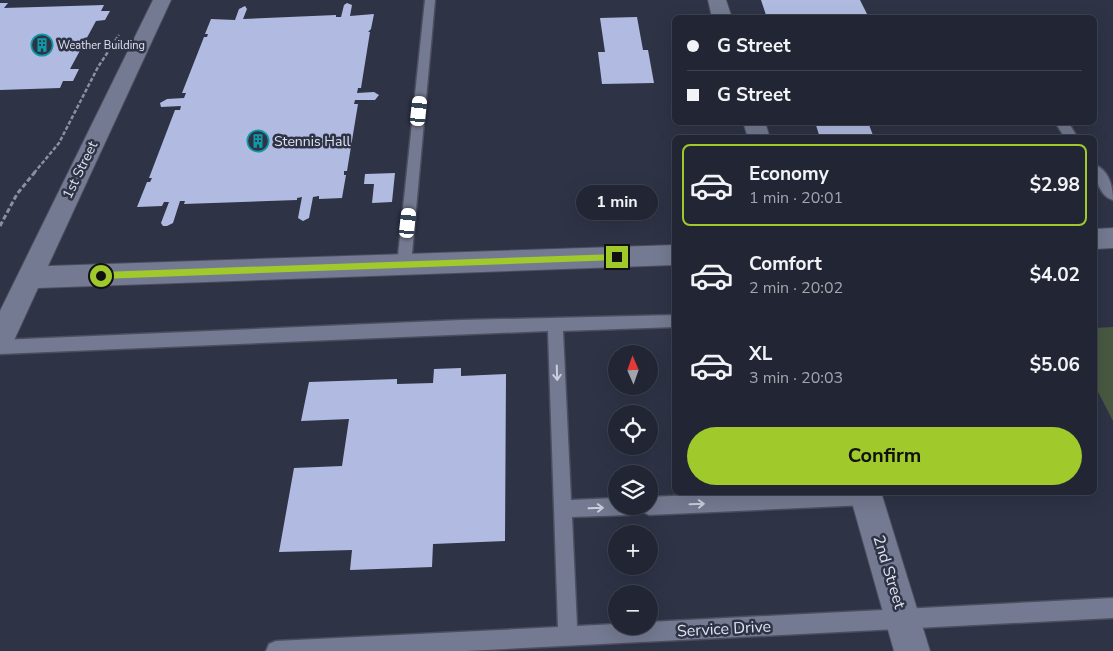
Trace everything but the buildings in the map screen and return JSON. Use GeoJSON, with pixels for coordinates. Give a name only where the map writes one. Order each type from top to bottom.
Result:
{"type":"FeatureCollection","features":[{"type":"Feature","properties":{"kind":"street","name":"1st Street"},"geometry":{"type":"LineString","coordinates":[[0,340],[162,0]]}},
{"type":"Feature","properties":{"kind":"street"},"geometry":{"type":"LineString","coordinates":[[716,0],[721,15]]}},
{"type":"Feature","properties":{"kind":"street"},"geometry":{"type":"LineString","coordinates":[[1097,238],[1113,238]]}},
{"type":"Feature","properties":{"kind":"street"},"geometry":{"type":"LineString","coordinates":[[28,278],[672,255]]}},
{"type":"Feature","properties":{"kind":"street","name":"2nd Street"},"geometry":{"type":"LineString","coordinates":[[866,495],[912,651]]}},
{"type":"Feature","properties":{"kind":"lane"},"geometry":{"type":"LineString","coordinates":[[404,265],[430,0]]}},
{"type":"Feature","properties":{"kind":"lane"},"geometry":{"type":"LineString","coordinates":[[1097,173],[1113,195]]}},
{"type":"Feature","properties":{"kind":"lane"},"geometry":{"type":"LineString","coordinates":[[0,347],[672,320]]}},
{"type":"Feature","properties":{"kind":"lane"},"geometry":{"type":"LineString","coordinates":[[555,324],[568,636]]}},
{"type":"Feature","properties":{"kind":"lane"},"geometry":{"type":"LineString","coordinates":[[658,505],[828,495]]}},
{"type":"Feature","properties":{"kind":"lane"},"geometry":{"type":"LineString","coordinates":[[562,509],[608,507]]}},
{"type":"Feature","properties":{"kind":"lane","name":"Service Drive"},"geometry":{"type":"LineString","coordinates":[[276,651],[1113,608]]}},
{"type":"Feature","properties":{"kind":"path"},"geometry":{"type":"LineString","coordinates":[[0,226],[17,194],[59,144],[98,67],[122,31]]}},
{"type":"Feature","properties":{"kind":"green space"},"geometry":{"type":"Polygon","coordinates":[[[1113,327],[1113,421],[1097,390],[1097,328],[1113,327]]]}},
{"type":"Feature","properties":{"kind":"place","name":"Weather Building"},"geometry":{"type":"Point","coordinates":[42,45]}},
{"type":"Feature","properties":{"kind":"place","name":"Stennis Hall"},"geometry":{"type":"Point","coordinates":[258,141]}},
{"type":"Feature","properties":{"kind":"route"},"geometry":{"type":"LineString","coordinates":[[101,276],[617,257]]}}]}
